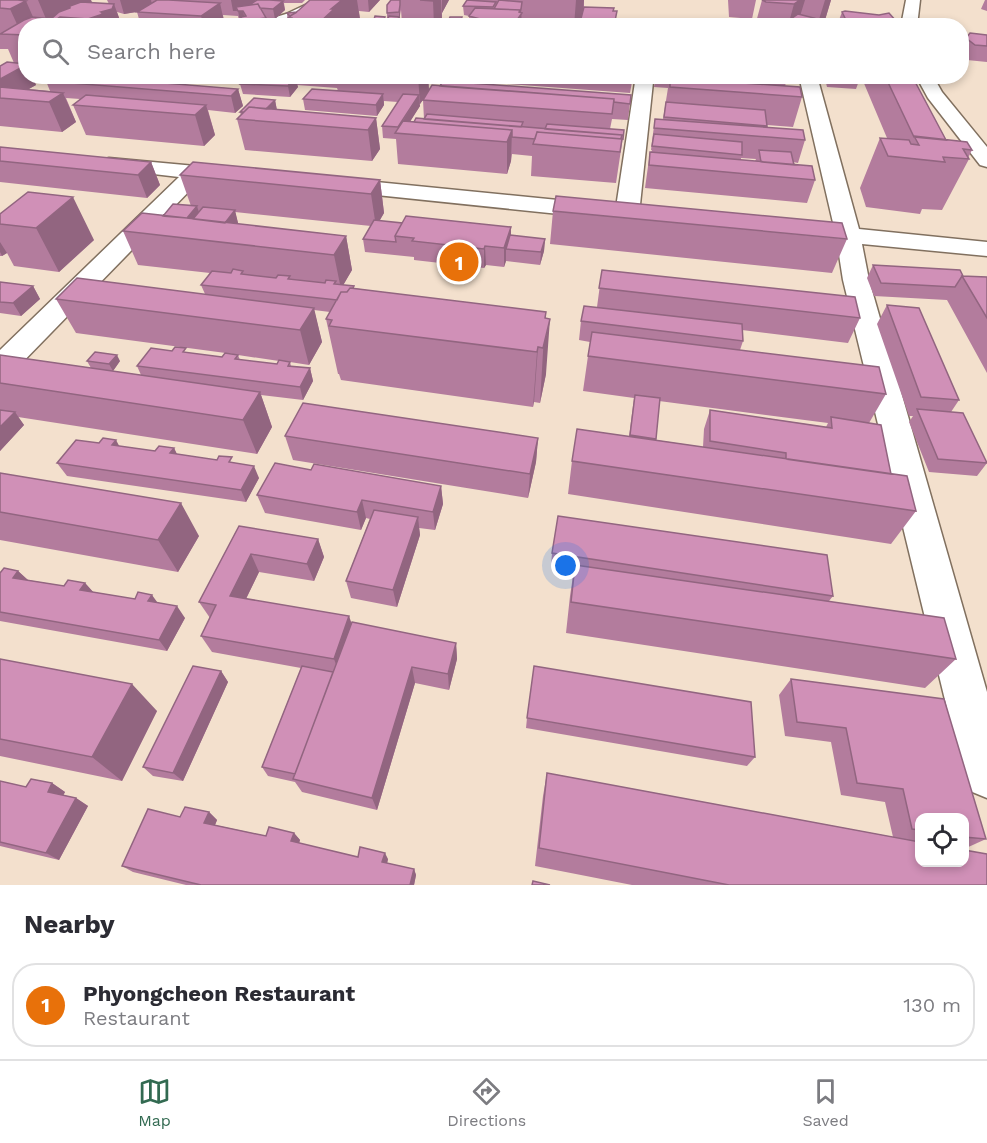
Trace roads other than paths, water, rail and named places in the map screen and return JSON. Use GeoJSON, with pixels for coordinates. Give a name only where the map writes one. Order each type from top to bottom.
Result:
{"type":"FeatureCollection","features":[{"type":"Feature","properties":{"kind":"main road"},"geometry":{"type":"LineString","coordinates":[[288,18],[327,0]]}},
{"type":"Feature","properties":{"kind":"main road"},"geometry":{"type":"LineString","coordinates":[[910,18],[913,0]]}},
{"type":"Feature","properties":{"kind":"main road"},"geometry":{"type":"LineString","coordinates":[[627,214],[644,84]]}},
{"type":"Feature","properties":{"kind":"main road"},"geometry":{"type":"LineString","coordinates":[[810,84],[848,235],[856,280],[987,774]]}},
{"type":"Feature","properties":{"kind":"main road"},"geometry":{"type":"LineString","coordinates":[[928,84],[987,161]]}},
{"type":"Feature","properties":{"kind":"main road"},"geometry":{"type":"LineString","coordinates":[[92,162],[255,178]]}},
{"type":"Feature","properties":{"kind":"main road"},"geometry":{"type":"LineString","coordinates":[[0,367],[196,172]]}},
{"type":"Feature","properties":{"kind":"main road"},"geometry":{"type":"LineString","coordinates":[[313,183],[650,216]]}},
{"type":"Feature","properties":{"kind":"main road"},"geometry":{"type":"LineString","coordinates":[[778,228],[987,249]]}},
{"type":"Feature","properties":{"kind":"place","name":"Phyongcheon Restaurant"},"geometry":{"type":"Point","coordinates":[459,262]}}]}
